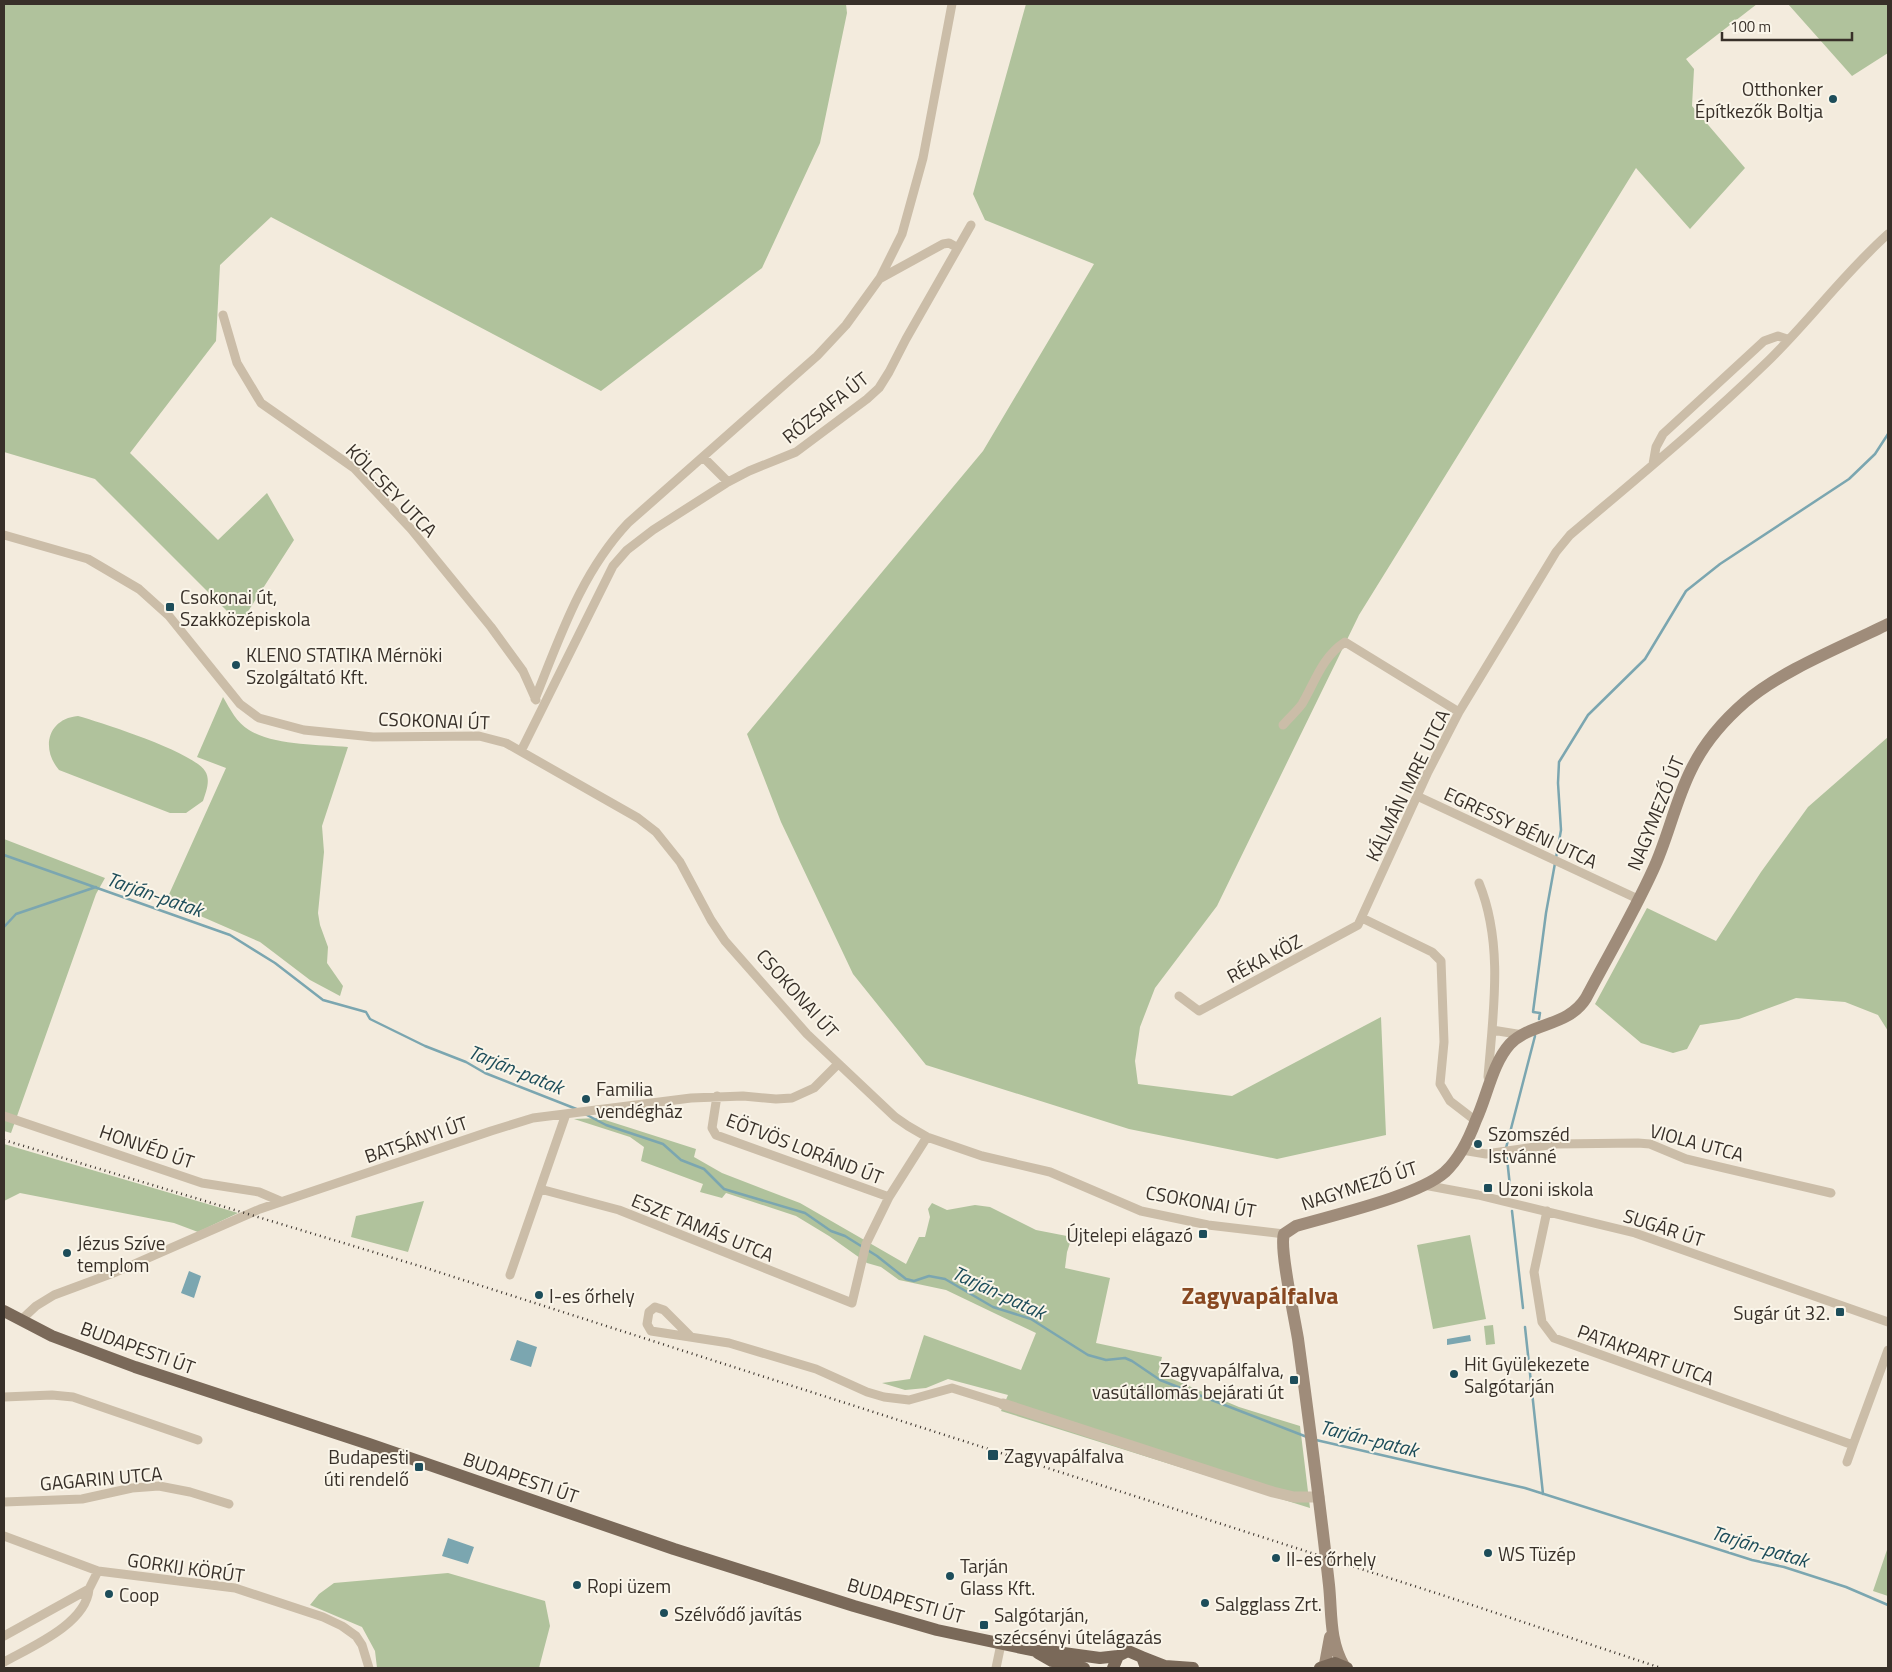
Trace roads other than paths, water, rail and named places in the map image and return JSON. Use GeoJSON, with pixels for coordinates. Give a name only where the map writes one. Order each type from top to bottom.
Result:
{"type":"FeatureCollection","features":[{"type":"Feature","properties":{"kind":"main road","name":"NAGYMEZŐ ÚT"},"geometry":{"type":"LineString","coordinates":[[1284,1234],[1296,1226],[1424,1185],[1445,1172],[1462,1150],[1505,1052],[1523,1035],[1565,1019],[1580,1007],[1653,871],[1690,772],[1702,751],[1730,718],[1761,690],[1817,659],[1888,624]]}},
{"type":"Feature","properties":{"kind":"main road"},"geometry":{"type":"LineString","coordinates":[[1284,1234],[1282,1247],[1319,1497],[1329,1586],[1331,1629],[1335,1651],[1345,1667]]}},
{"type":"Feature","properties":{"kind":"main road","name":"BUDAPESTI ÚT"},"geometry":{"type":"LineString","coordinates":[[4,1311],[78,1346],[135,1367],[369,1444],[674,1549],[854,1606],[937,1630],[1036,1652],[1056,1652],[1116,1662],[1128,1652],[1144,1663]]}},
{"type":"Feature","properties":{"kind":"main road"},"geometry":{"type":"LineString","coordinates":[[1331,1629],[1322,1666],[1335,1663],[1345,1667]]}},
{"type":"Feature","properties":{"kind":"main road","name":"BUDAPESTI ÚT"},"geometry":{"type":"LineString","coordinates":[[1036,1652],[1052,1660],[1084,1668]]}},
{"type":"Feature","properties":{"kind":"main road"},"geometry":{"type":"LineString","coordinates":[[1144,1663],[1193,1668]]}},
{"type":"Feature","properties":{"kind":"street"},"geometry":{"type":"LineString","coordinates":[[543,709],[535,699],[580,589],[598,558],[628,524],[817,356],[846,325],[880,278],[902,234],[923,158],[952,4]]}},
{"type":"Feature","properties":{"kind":"street","name":"RÓZSAFA ÚT"},"geometry":{"type":"LineString","coordinates":[[521,751],[613,566],[627,550],[653,530],[749,470],[796,452],[879,388],[971,225]]}},
{"type":"Feature","properties":{"kind":"street","name":"KÁLMÁN IMRE UTCA"},"geometry":{"type":"LineString","coordinates":[[1362,918],[1417,796],[1459,712],[1539,578],[1564,542],[1766,363],[1839,282],[1888,234]]}},
{"type":"Feature","properties":{"kind":"street"},"geometry":{"type":"LineString","coordinates":[[880,278],[943,244],[949,244],[958,248]]}},
{"type":"Feature","properties":{"kind":"street","name":"KÖLCSEY UTCA"},"geometry":{"type":"LineString","coordinates":[[223,315],[237,363],[261,403],[354,468],[411,529],[491,627],[523,671],[535,699]]}},
{"type":"Feature","properties":{"kind":"street"},"geometry":{"type":"LineString","coordinates":[[1653,464],[1656,447],[1663,434],[1764,341],[1778,336],[1787,340]]}},
{"type":"Feature","properties":{"kind":"street"},"geometry":{"type":"LineString","coordinates":[[703,457],[728,482]]}},
{"type":"Feature","properties":{"kind":"street","name":"CSOKONAI ÚT"},"geometry":{"type":"LineString","coordinates":[[4,535],[88,558],[139,588],[169,616],[240,704],[259,718],[304,730],[373,737],[472,736],[496,740],[521,751],[638,818],[656,832],[680,862],[721,935],[807,1034],[895,1117],[927,1138],[982,1156],[1050,1172],[1127,1206],[1158,1215],[1208,1225],[1284,1234]]}},
{"type":"Feature","properties":{"kind":"street"},"geometry":{"type":"LineString","coordinates":[[1283,725],[1301,705],[1320,667],[1337,647],[1345,642],[1459,712]]}},
{"type":"Feature","properties":{"kind":"street","name":"EGRESSY BÉNI UTCA"},"geometry":{"type":"LineString","coordinates":[[1417,796],[1638,899]]}},
{"type":"Feature","properties":{"kind":"street","name":"NAGYMEZŐ ÚT"},"geometry":{"type":"LineString","coordinates":[[1479,883],[1487,905],[1492,934],[1494,997],[1487,1092]]}},
{"type":"Feature","properties":{"kind":"street"},"geometry":{"type":"LineString","coordinates":[[1362,918],[1432,952],[1441,961],[1444,1042],[1440,1084],[1444,1095],[1476,1120]]}},
{"type":"Feature","properties":{"kind":"street","name":"RÉKA KÖZ"},"geometry":{"type":"LineString","coordinates":[[1179,996],[1199,1011],[1358,925],[1362,918]]}},
{"type":"Feature","properties":{"kind":"street"},"geometry":{"type":"LineString","coordinates":[[1492,1030],[1523,1035]]}},
{"type":"Feature","properties":{"kind":"street","name":"BATSÁNYI ÚT"},"geometry":{"type":"LineString","coordinates":[[21,1320],[36,1306],[54,1295],[116,1272],[280,1201],[491,1131],[533,1118],[717,1096],[792,1098],[814,1088],[838,1064]]}},
{"type":"Feature","properties":{"kind":"street","name":"EÖTVÖS LORÁND ÚT"},"geometry":{"type":"LineString","coordinates":[[717,1096],[712,1128],[716,1135],[889,1197]]}},
{"type":"Feature","properties":{"kind":"street"},"geometry":{"type":"LineString","coordinates":[[510,1275],[540,1189],[571,1113]]}},
{"type":"Feature","properties":{"kind":"street","name":"HONVÉD ÚT"},"geometry":{"type":"LineString","coordinates":[[4,1116],[202,1183],[259,1192],[280,1201]]}},
{"type":"Feature","properties":{"kind":"street"},"geometry":{"type":"LineString","coordinates":[[889,1197],[927,1138]]}},
{"type":"Feature","properties":{"kind":"street","name":"VIOLA UTCA"},"geometry":{"type":"LineString","coordinates":[[1462,1150],[1486,1154],[1556,1144],[1650,1144],[1686,1159],[1831,1193]]}},
{"type":"Feature","properties":{"kind":"street","name":"SUGÁR ÚT"},"geometry":{"type":"LineString","coordinates":[[1424,1185],[1548,1211],[1636,1233],[1888,1322]]}},
{"type":"Feature","properties":{"kind":"street","name":"ESZE TAMÁS UTCA"},"geometry":{"type":"LineString","coordinates":[[540,1189],[619,1210],[852,1303],[864,1248],[889,1197]]}},
{"type":"Feature","properties":{"kind":"street","name":"PATAKPART UTCA"},"geometry":{"type":"LineString","coordinates":[[1548,1211],[1534,1272],[1542,1322],[1549,1334],[1567,1343],[1853,1445]]}},
{"type":"Feature","properties":{"kind":"street"},"geometry":{"type":"LineString","coordinates":[[690,1336],[664,1310],[655,1307],[649,1312],[647,1324],[651,1331],[728,1343],[816,1369],[867,1392],[884,1397],[909,1400],[952,1388],[1273,1492],[1294,1497],[1319,1497]]}},
{"type":"Feature","properties":{"kind":"street"},"geometry":{"type":"LineString","coordinates":[[1847,1462],[1888,1350]]}},
{"type":"Feature","properties":{"kind":"street"},"geometry":{"type":"LineString","coordinates":[[4,1397],[52,1395],[73,1397],[198,1440]]}},
{"type":"Feature","properties":{"kind":"street","name":"GAGARIN UTCA"},"geometry":{"type":"LineString","coordinates":[[4,1502],[82,1499],[132,1488],[159,1486],[190,1492],[229,1504]]}},
{"type":"Feature","properties":{"kind":"street","name":"GORKIJ KÖRÚT"},"geometry":{"type":"LineString","coordinates":[[4,1536],[98,1571],[216,1584],[289,1604],[323,1616],[349,1630],[362,1645],[369,1668]]}},
{"type":"Feature","properties":{"kind":"street"},"geometry":{"type":"LineString","coordinates":[[4,1662],[55,1633],[77,1615],[88,1599],[89,1589],[98,1571]]}},
{"type":"Feature","properties":{"kind":"street"},"geometry":{"type":"LineString","coordinates":[[4,1636],[89,1589]]}},
{"type":"Feature","properties":{"kind":"street"},"geometry":{"type":"LineString","coordinates":[[996,1668],[1001,1644]]}},
{"type":"Feature","properties":{"kind":"water"},"geometry":{"type":"Polygon","coordinates":[[[189,1271],[201,1276],[194,1298],[181,1293],[189,1271]]]}},
{"type":"Feature","properties":{"kind":"water"},"geometry":{"type":"Polygon","coordinates":[[[1470,1335],[1471,1341],[1447,1345],[1447,1339],[1470,1335]]]}},
{"type":"Feature","properties":{"kind":"water"},"geometry":{"type":"Polygon","coordinates":[[[517,1340],[537,1347],[531,1367],[510,1360],[517,1340]]]}},
{"type":"Feature","properties":{"kind":"water"},"geometry":{"type":"Polygon","coordinates":[[[448,1538],[474,1547],[468,1564],[442,1556],[448,1538]]]}},
{"type":"Feature","properties":{"kind":"waterway"},"geometry":{"type":"LineString","coordinates":[[1539,1019],[1540,1013],[1533,1012],[1546,913],[1561,830],[1558,783],[1559,762],[1588,715],[1645,659],[1686,591],[1720,564],[1849,479],[1875,454],[1888,434]]}},
{"type":"Feature","properties":{"kind":"waterway","name":"Tarján-patak"},"geometry":{"type":"LineString","coordinates":[[4,855],[230,935],[275,963],[323,1000],[366,1012],[370,1019],[425,1046],[466,1062],[485,1073],[579,1110]]}},
{"type":"Feature","properties":{"kind":"waterway"},"geometry":{"type":"LineString","coordinates":[[4,927],[16,914],[96,887]]}},
{"type":"Feature","properties":{"kind":"waterway"},"geometry":{"type":"LineString","coordinates":[[1506,1148],[1535,1036]]}},
{"type":"Feature","properties":{"kind":"waterway","name":"Tarján-patak"},"geometry":{"type":"LineString","coordinates":[[585,1114],[606,1125],[663,1144],[681,1160],[704,1169],[724,1189],[805,1213],[831,1231],[845,1236],[877,1256],[906,1279],[914,1281],[929,1276],[945,1279],[993,1307],[1031,1319],[1088,1355],[1106,1360],[1125,1358],[1160,1380],[1307,1437]]}},
{"type":"Feature","properties":{"kind":"waterway"},"geometry":{"type":"LineString","coordinates":[[1507,1158],[1511,1196]]}},
{"type":"Feature","properties":{"kind":"waterway"},"geometry":{"type":"LineString","coordinates":[[1512,1211],[1523,1308]]}},
{"type":"Feature","properties":{"kind":"waterway"},"geometry":{"type":"LineString","coordinates":[[1525,1327],[1543,1494]]}},
{"type":"Feature","properties":{"kind":"waterway","name":"Tarján-patak"},"geometry":{"type":"LineString","coordinates":[[1316,1440],[1525,1488],[1752,1560],[1784,1567],[1846,1587],[1888,1605]]}},
{"type":"Feature","properties":{"kind":"railway"},"geometry":{"type":"LineString","coordinates":[[4,1140],[426,1268],[1439,1594],[1661,1668]]}},
{"type":"Feature","properties":{"kind":"place","name":"Otthonker Építkezők Boltja"},"geometry":{"type":"Point","coordinates":[1833,99]}},
{"type":"Feature","properties":{"kind":"place","name":"Csokonai út, Szakközépiskola"},"geometry":{"type":"Point","coordinates":[170,607]}},
{"type":"Feature","properties":{"kind":"place","name":"KLENO STATIKA Mérnöki Szolgáltató Kft."},"geometry":{"type":"Point","coordinates":[236,665]}},
{"type":"Feature","properties":{"kind":"place","name":"Familia vendégház"},"geometry":{"type":"Point","coordinates":[586,1099]}},
{"type":"Feature","properties":{"kind":"place","name":"Szomszéd Istvánné"},"geometry":{"type":"Point","coordinates":[1478,1144]}},
{"type":"Feature","properties":{"kind":"place","name":"Uzoni iskola"},"geometry":{"type":"Point","coordinates":[1488,1188]}},
{"type":"Feature","properties":{"kind":"place","name":"Újtelepi elágazó"},"geometry":{"type":"Point","coordinates":[1203,1234]}},
{"type":"Feature","properties":{"kind":"place","name":"Jézus Szíve templom"},"geometry":{"type":"Point","coordinates":[67,1253]}},
{"type":"Feature","properties":{"kind":"place","name":"I-es őrhely"},"geometry":{"type":"Point","coordinates":[539,1295]}},
{"type":"Feature","properties":{"kind":"place","name":"Sugár út 32."},"geometry":{"type":"Point","coordinates":[1840,1312]}},
{"type":"Feature","properties":{"kind":"place","name":"Hit Gyülekezete Salgótarján"},"geometry":{"type":"Point","coordinates":[1454,1374]}},
{"type":"Feature","properties":{"kind":"place","name":"Zagyvapálfalva, vasútállomás bejárati út"},"geometry":{"type":"Point","coordinates":[1294,1380]}},
{"type":"Feature","properties":{"kind":"place","name":"Zagyvapálfalva"},"geometry":{"type":"Point","coordinates":[993,1455]}},
{"type":"Feature","properties":{"kind":"place","name":"Budapesti úti rendelő"},"geometry":{"type":"Point","coordinates":[419,1467]}},
{"type":"Feature","properties":{"kind":"place","name":"WS Tüzép"},"geometry":{"type":"Point","coordinates":[1488,1553]}},
{"type":"Feature","properties":{"kind":"place","name":"II-es őrhely"},"geometry":{"type":"Point","coordinates":[1276,1558]}},
{"type":"Feature","properties":{"kind":"place","name":"Tarján Glass Kft."},"geometry":{"type":"Point","coordinates":[950,1576]}},
{"type":"Feature","properties":{"kind":"place","name":"Ropi üzem"},"geometry":{"type":"Point","coordinates":[577,1585]}},
{"type":"Feature","properties":{"kind":"place","name":"Coop"},"geometry":{"type":"Point","coordinates":[109,1594]}},
{"type":"Feature","properties":{"kind":"place","name":"Salgglass Zrt."},"geometry":{"type":"Point","coordinates":[1205,1603]}},
{"type":"Feature","properties":{"kind":"place","name":"Szélvődő javítás"},"geometry":{"type":"Point","coordinates":[664,1613]}},
{"type":"Feature","properties":{"kind":"place","name":"Salgótarján, szécsényi útelágazás"},"geometry":{"type":"Point","coordinates":[984,1625]}},
{"type":"Feature","properties":{"kind":"district","name":"Zagyvapálfalva"},"geometry":{"type":"Point","coordinates":[1260,1295]}}]}
